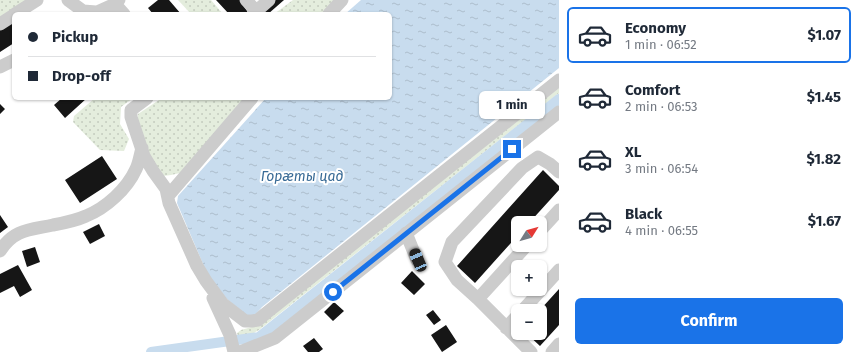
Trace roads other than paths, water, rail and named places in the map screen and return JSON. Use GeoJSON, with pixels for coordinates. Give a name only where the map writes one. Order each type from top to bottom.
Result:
{"type":"FeatureCollection","features":[{"type":"Feature","properties":{"kind":"street"},"geometry":{"type":"LineString","coordinates":[[18,12],[37,0]]}},
{"type":"Feature","properties":{"kind":"street"},"geometry":{"type":"LineString","coordinates":[[68,0],[83,11],[88,12]]}},
{"type":"Feature","properties":{"kind":"street"},"geometry":{"type":"LineString","coordinates":[[246,0],[254,12]]}},
{"type":"Feature","properties":{"kind":"street"},"geometry":{"type":"LineString","coordinates":[[256,12],[269,0]]}},
{"type":"Feature","properties":{"kind":"street"},"geometry":{"type":"LineString","coordinates":[[331,12],[342,0]]}},
{"type":"Feature","properties":{"kind":"street"},"geometry":{"type":"LineString","coordinates":[[96,12],[117,2],[123,12]]}},
{"type":"Feature","properties":{"kind":"street"},"geometry":{"type":"LineString","coordinates":[[0,24],[12,16]]}},
{"type":"Feature","properties":{"kind":"street"},"geometry":{"type":"LineString","coordinates":[[0,67],[12,61]]}},
{"type":"Feature","properties":{"kind":"street"},"geometry":{"type":"LineString","coordinates":[[206,281],[224,304],[236,315],[245,321],[258,320],[559,80]]}},
{"type":"Feature","properties":{"kind":"street"},"geometry":{"type":"LineString","coordinates":[[144,100],[131,110],[131,117],[144,156],[166,189],[169,204],[230,335],[234,352]]}},
{"type":"Feature","properties":{"kind":"street"},"geometry":{"type":"LineString","coordinates":[[168,196],[250,100]]}},
{"type":"Feature","properties":{"kind":"street"},"geometry":{"type":"LineString","coordinates":[[240,352],[275,338],[559,112]]}},
{"type":"Feature","properties":{"kind":"street"},"geometry":{"type":"LineString","coordinates":[[0,251],[7,241],[18,233],[72,221],[85,217],[97,210],[128,185],[137,168],[142,148]]}},
{"type":"Feature","properties":{"kind":"street"},"geometry":{"type":"LineString","coordinates":[[531,352],[457,280],[445,262],[452,242],[522,168],[538,157],[550,164],[559,172]]}},
{"type":"Feature","properties":{"kind":"street"},"geometry":{"type":"LineString","coordinates":[[547,223],[559,210]]}},
{"type":"Feature","properties":{"kind":"street"},"geometry":{"type":"LineString","coordinates":[[406,233],[418,260]]}},
{"type":"Feature","properties":{"kind":"street"},"geometry":{"type":"LineString","coordinates":[[478,299],[521,252]]}},
{"type":"Feature","properties":{"kind":"street"},"geometry":{"type":"LineString","coordinates":[[528,304],[559,270]]}},
{"type":"Feature","properties":{"kind":"street"},"geometry":{"type":"LineString","coordinates":[[506,328],[511,323]]}},
{"type":"Feature","properties":{"kind":"street"},"geometry":{"type":"LineString","coordinates":[[552,352],[559,344]]}},
{"type":"Feature","properties":{"kind":"water","name":"Горӕты цад"},"geometry":{"type":"Polygon","coordinates":[[[361,0],[559,0],[559,68],[262,307],[254,316],[248,317],[227,299],[209,278],[177,203],[178,196],[264,100],[392,100],[392,12],[347,12],[361,0]]]}},
{"type":"Feature","properties":{"kind":"waterway"},"geometry":{"type":"LineString","coordinates":[[151,352],[259,337],[559,99]]}}]}
